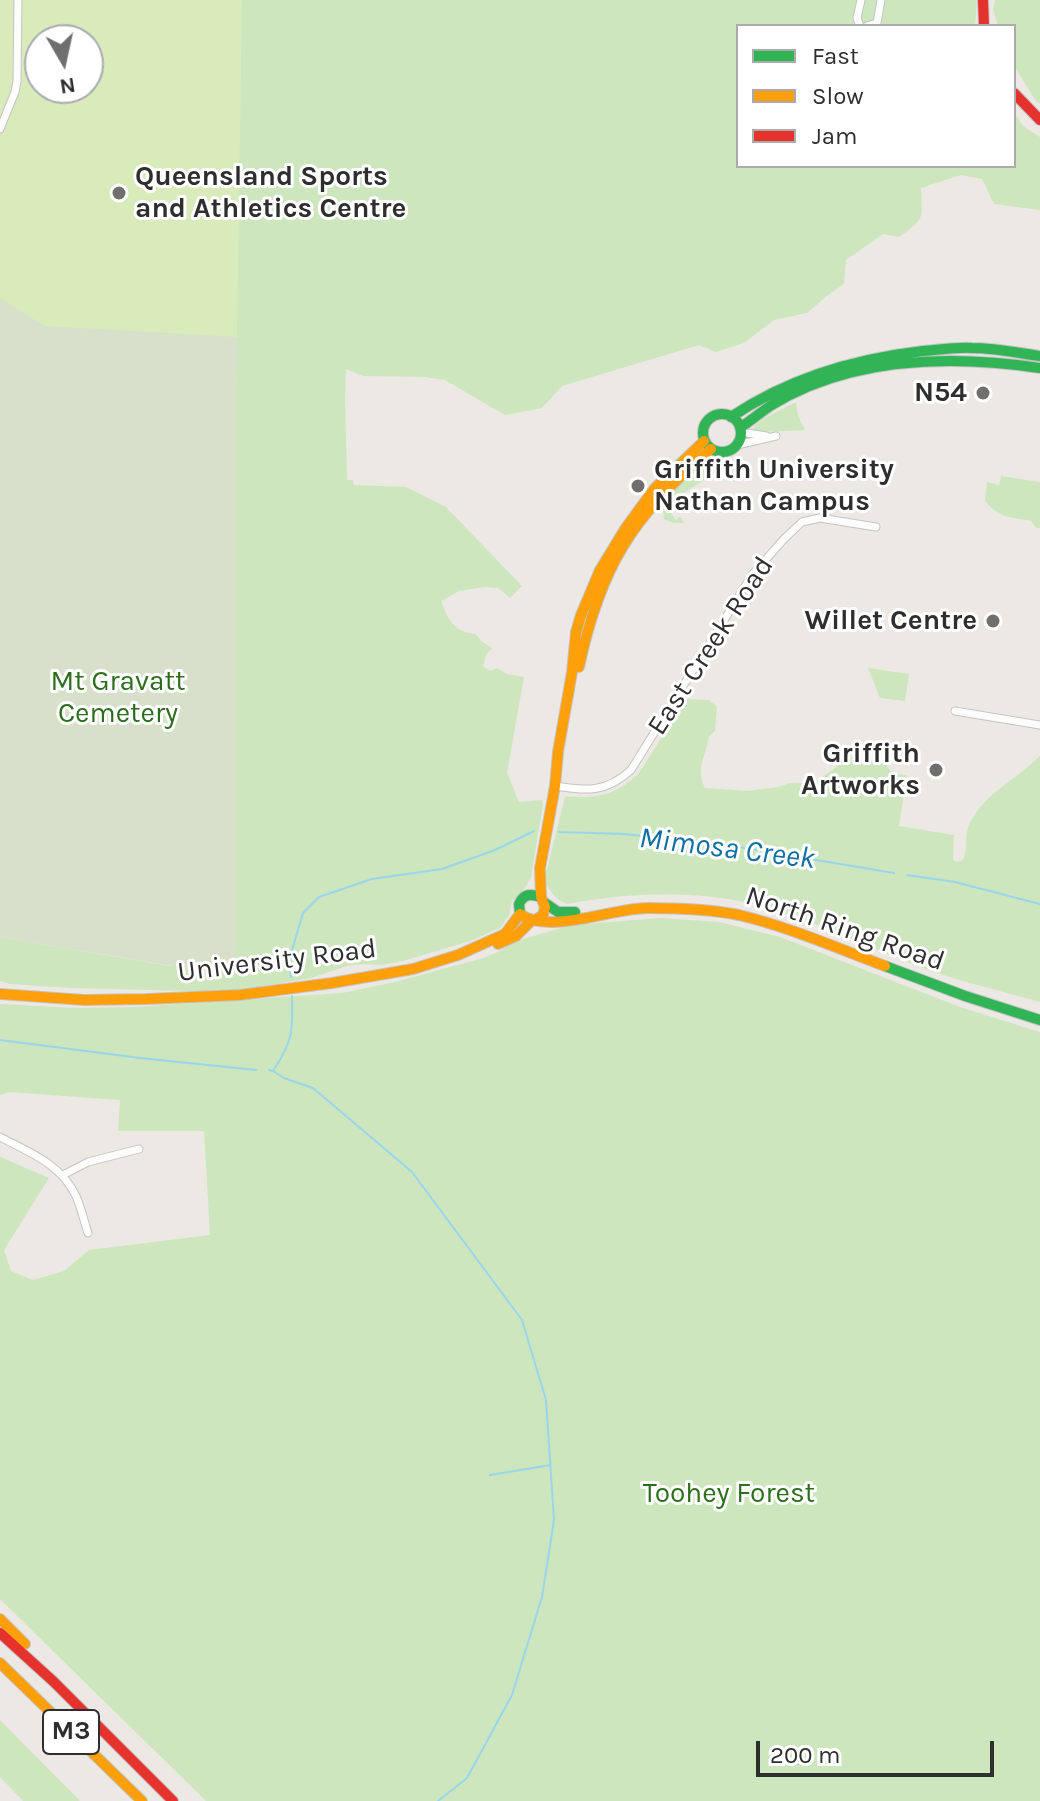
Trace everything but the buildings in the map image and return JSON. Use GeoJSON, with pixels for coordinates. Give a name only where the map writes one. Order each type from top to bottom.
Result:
{"type":"FeatureCollection","features":[{"type":"Feature","properties":{"kind":"main road"},"geometry":{"type":"LineString","coordinates":[[983,0],[984,24]]}},
{"type":"Feature","properties":{"kind":"main road"},"geometry":{"type":"LineString","coordinates":[[1016,95],[1040,120]]}},
{"type":"Feature","properties":{"kind":"main road"},"geometry":{"type":"LineString","coordinates":[[1040,356],[965,348],[899,353],[855,361],[786,386],[731,417],[719,415],[703,427],[708,445],[727,452],[737,445],[740,430],[763,411],[824,381],[878,367],[960,359],[1040,368]]}},
{"type":"Feature","properties":{"kind":"main road"},"geometry":{"type":"LineString","coordinates":[[731,417],[740,430]]}},
{"type":"Feature","properties":{"kind":"main road"},"geometry":{"type":"LineString","coordinates":[[555,786],[576,632],[590,591],[625,529],[655,488],[708,445]]}},
{"type":"Feature","properties":{"kind":"main road"},"geometry":{"type":"LineString","coordinates":[[533,920],[520,914],[520,901],[527,895],[540,868],[585,634],[609,567],[659,496],[696,461],[708,445]]}},
{"type":"Feature","properties":{"kind":"main road"},"geometry":{"type":"LineString","coordinates":[[458,955],[465,956],[516,936],[543,915],[540,868]]}},
{"type":"Feature","properties":{"kind":"main road"},"geometry":{"type":"LineString","coordinates":[[527,895],[534,894],[543,900]]}},
{"type":"Feature","properties":{"kind":"main road","name":"North Ring Road"},"geometry":{"type":"LineString","coordinates":[[543,900],[554,912],[562,913],[658,903],[740,911],[786,923],[966,991],[1040,1012]]}},
{"type":"Feature","properties":{"kind":"main road","name":"North Ring Road"},"geometry":{"type":"LineString","coordinates":[[533,920],[555,922],[643,908],[737,915],[775,925],[951,991],[1040,1020]]}},
{"type":"Feature","properties":{"kind":"main road","name":"University Road"},"geometry":{"type":"LineString","coordinates":[[0,992],[84,1000],[240,995],[332,983],[413,969],[458,955],[505,934],[520,914]]}},
{"type":"Feature","properties":{"kind":"main road"},"geometry":{"type":"LineString","coordinates":[[0,1619],[47,1666],[54,1682]]}},
{"type":"Feature","properties":{"kind":"main road","name":"M3"},"geometry":{"type":"LineString","coordinates":[[0,1633],[54,1682],[173,1801]]}},
{"type":"Feature","properties":{"kind":"main road","name":"M3"},"geometry":{"type":"LineString","coordinates":[[0,1663],[142,1801]]}},
{"type":"Feature","properties":{"kind":"street"},"geometry":{"type":"LineString","coordinates":[[0,129],[17,81],[18,0]]}},
{"type":"Feature","properties":{"kind":"street"},"geometry":{"type":"LineString","coordinates":[[859,24],[857,18],[861,0]]}},
{"type":"Feature","properties":{"kind":"street"},"geometry":{"type":"LineString","coordinates":[[876,24],[881,0]]}},
{"type":"Feature","properties":{"kind":"street"},"geometry":{"type":"LineString","coordinates":[[737,445],[776,436],[760,436],[740,430]]}},
{"type":"Feature","properties":{"kind":"street","name":"East Creek Road"},"geometry":{"type":"LineString","coordinates":[[555,786],[588,790],[601,788],[631,770],[752,575],[802,522],[820,518],[876,527]]}},
{"type":"Feature","properties":{"kind":"street"},"geometry":{"type":"LineString","coordinates":[[955,711],[1040,725]]}},
{"type":"Feature","properties":{"kind":"street"},"geometry":{"type":"LineString","coordinates":[[0,1137],[43,1160],[63,1175],[76,1196],[88,1233]]}},
{"type":"Feature","properties":{"kind":"street"},"geometry":{"type":"LineString","coordinates":[[63,1175],[88,1162],[139,1149]]}},
{"type":"Feature","properties":{"kind":"green space","name":"Queensland Sports and Athletics Centre"},"geometry":{"type":"Polygon","coordinates":[[[0,0],[242,0],[237,337],[44,326],[0,298],[0,0]]]}},
{"type":"Feature","properties":{"kind":"green space"},"geometry":{"type":"Polygon","coordinates":[[[205,0],[977,0],[975,24],[736,24],[736,168],[1016,168],[1016,115],[1023,126],[1040,137],[1040,210],[994,204],[982,179],[961,175],[921,188],[922,212],[914,226],[899,237],[883,234],[846,260],[844,284],[807,313],[774,320],[744,343],[716,352],[699,345],[562,386],[542,408],[505,415],[445,380],[363,376],[346,369],[347,480],[353,480],[354,485],[406,487],[446,507],[522,586],[510,598],[498,588],[485,587],[459,591],[441,601],[453,624],[463,631],[476,634],[492,648],[483,666],[490,671],[497,668],[507,674],[524,677],[507,773],[519,802],[542,800],[531,877],[512,901],[509,915],[500,928],[470,941],[403,961],[347,966],[311,978],[228,992],[71,988],[0,981],[0,937],[170,966],[46,332],[0,304],[0,202],[99,104],[104,104],[104,100],[205,0]]]}},
{"type":"Feature","properties":{"kind":"green space"},"geometry":{"type":"Polygon","coordinates":[[[995,0],[1040,0],[1040,104],[1016,69],[1016,24],[997,24],[993,10],[995,0]]]}},
{"type":"Feature","properties":{"kind":"green space","name":"Mt Gravatt Cemetery"},"geometry":{"type":"Polygon","coordinates":[[[0,298],[44,326],[237,337],[236,962],[220,974],[0,937],[0,298]]]}},
{"type":"Feature","properties":{"kind":"green space"},"geometry":{"type":"Polygon","coordinates":[[[796,402],[805,430],[751,430],[766,418],[796,402]]]}},
{"type":"Feature","properties":{"kind":"green space"},"geometry":{"type":"Polygon","coordinates":[[[712,458],[729,463],[737,481],[734,482],[724,467],[673,500],[675,504],[668,509],[676,520],[680,516],[684,523],[664,519],[668,493],[712,458]]]}},
{"type":"Feature","properties":{"kind":"green space"},"geometry":{"type":"Polygon","coordinates":[[[1001,476],[1040,482],[1040,528],[1036,528],[1031,521],[1000,514],[985,501],[987,482],[999,485],[1001,476]]]}},
{"type":"Feature","properties":{"kind":"green space"},"geometry":{"type":"Polygon","coordinates":[[[868,668],[909,674],[905,701],[880,698],[868,668]]]}},
{"type":"Feature","properties":{"kind":"green space"},"geometry":{"type":"Polygon","coordinates":[[[686,699],[709,700],[717,707],[715,731],[709,736],[701,768],[705,788],[748,791],[790,783],[813,783],[849,756],[884,762],[892,773],[907,775],[899,826],[954,835],[953,859],[956,862],[964,857],[969,825],[975,814],[1040,756],[1040,1002],[938,973],[803,919],[743,902],[668,894],[567,904],[556,898],[544,881],[565,797],[601,795],[615,791],[633,778],[686,699]]]}},
{"type":"Feature","properties":{"kind":"green space","name":"Toohey Forest"},"geometry":{"type":"Polygon","coordinates":[[[661,918],[719,922],[780,937],[960,1007],[1040,1032],[1040,1801],[206,1801],[0,1599],[0,1157],[49,1178],[4,1250],[11,1271],[33,1280],[64,1271],[89,1250],[210,1235],[204,1131],[118,1131],[120,1100],[9,1092],[0,1095],[0,1004],[133,1007],[342,993],[483,958],[514,942],[571,925],[661,918]]]}},
{"type":"Feature","properties":{"kind":"green space"},"geometry":{"type":"Polygon","coordinates":[[[0,1720],[80,1801],[23,1801],[0,1777],[0,1720]]]}},
{"type":"Feature","properties":{"kind":"waterway","name":"Mimosa Creek"},"geometry":{"type":"LineString","coordinates":[[291,977],[290,957],[303,913],[319,897],[372,879],[442,869],[495,850],[534,831]]}},
{"type":"Feature","properties":{"kind":"waterway","name":"Mimosa Creek"},"geometry":{"type":"LineString","coordinates":[[559,832],[624,834],[721,844],[894,873]]}},
{"type":"Feature","properties":{"kind":"waterway","name":"Mimosa Creek"},"geometry":{"type":"LineString","coordinates":[[907,875],[955,882],[1040,904]]}},
{"type":"Feature","properties":{"kind":"waterway","name":"Mimosa Creek"},"geometry":{"type":"LineString","coordinates":[[269,1070],[273,1071],[288,1043],[292,1027],[292,996]]}},
{"type":"Feature","properties":{"kind":"waterway","name":"Mimosa Creek"},"geometry":{"type":"LineString","coordinates":[[0,1040],[256,1070]]}},
{"type":"Feature","properties":{"kind":"waterway"},"geometry":{"type":"LineString","coordinates":[[273,1071],[313,1088],[412,1172],[522,1320],[546,1400],[554,1520],[542,1597],[512,1695],[467,1778],[438,1801]]}},
{"type":"Feature","properties":{"kind":"waterway"},"geometry":{"type":"LineString","coordinates":[[490,1475],[551,1465]]}},
{"type":"Feature","properties":{"kind":"traffic: fast"},"geometry":{"type":"LineString","coordinates":[[731,417],[799,381],[872,359],[960,348],[1040,356]]}},
{"type":"Feature","properties":{"kind":"traffic: fast"},"geometry":{"type":"LineString","coordinates":[[740,428],[770,406],[801,390],[867,369],[936,361],[1040,368]]}},
{"type":"Feature","properties":{"kind":"traffic: fast"},"geometry":{"type":"LineString","coordinates":[[722,414],[735,420],[741,433],[735,446],[722,452],[709,446],[703,433],[709,420],[722,414]]}},
{"type":"Feature","properties":{"kind":"traffic: fast"},"geometry":{"type":"LineString","coordinates":[[520,914],[519,904],[523,898],[531,895],[541,897]]}},
{"type":"Feature","properties":{"kind":"traffic: fast"},"geometry":{"type":"LineString","coordinates":[[545,903],[558,912],[575,912]]}},
{"type":"Feature","properties":{"kind":"traffic: fast"},"geometry":{"type":"LineString","coordinates":[[885,966],[1040,1020]]}},
{"type":"Feature","properties":{"kind":"traffic: slow"},"geometry":{"type":"LineString","coordinates":[[535,920],[543,915],[545,907],[541,897],[540,868],[581,615],[600,570],[625,529],[655,488],[704,441]]}},
{"type":"Feature","properties":{"kind":"traffic: slow"},"geometry":{"type":"LineString","coordinates":[[579,667],[598,600],[609,571],[624,545],[660,497],[711,449]]}},
{"type":"Feature","properties":{"kind":"traffic: slow"},"geometry":{"type":"LineString","coordinates":[[520,914],[547,922],[647,908],[728,913],[795,932],[885,966]]}},
{"type":"Feature","properties":{"kind":"traffic: slow"},"geometry":{"type":"LineString","coordinates":[[0,994],[84,1000],[147,999],[240,995],[332,983],[413,969],[458,955],[505,934],[520,914]]}},
{"type":"Feature","properties":{"kind":"traffic: slow"},"geometry":{"type":"LineString","coordinates":[[498,944],[516,936],[531,921]]}},
{"type":"Feature","properties":{"kind":"traffic: slow"},"geometry":{"type":"LineString","coordinates":[[0,1619],[25,1644]]}},
{"type":"Feature","properties":{"kind":"traffic: slow"},"geometry":{"type":"LineString","coordinates":[[0,1663],[142,1801]]}},
{"type":"Feature","properties":{"kind":"traffic: jam"},"geometry":{"type":"LineString","coordinates":[[983,0],[984,24]]}},
{"type":"Feature","properties":{"kind":"traffic: jam"},"geometry":{"type":"LineString","coordinates":[[1016,95],[1040,120]]}},
{"type":"Feature","properties":{"kind":"traffic: jam"},"geometry":{"type":"LineString","coordinates":[[0,1633],[54,1682],[173,1801]]}},
{"type":"Feature","properties":{"kind":"place","name":"Queensland Sports and Athletics Centre"},"geometry":{"type":"Point","coordinates":[119,193]}},
{"type":"Feature","properties":{"kind":"place","name":"N54"},"geometry":{"type":"Point","coordinates":[983,393]}},
{"type":"Feature","properties":{"kind":"place","name":"Griffith University Nathan Campus"},"geometry":{"type":"Point","coordinates":[638,486]}},
{"type":"Feature","properties":{"kind":"place","name":"Willet Centre"},"geometry":{"type":"Point","coordinates":[993,621]}},
{"type":"Feature","properties":{"kind":"place","name":"Griffith Artworks"},"geometry":{"type":"Point","coordinates":[936,770]}}]}
